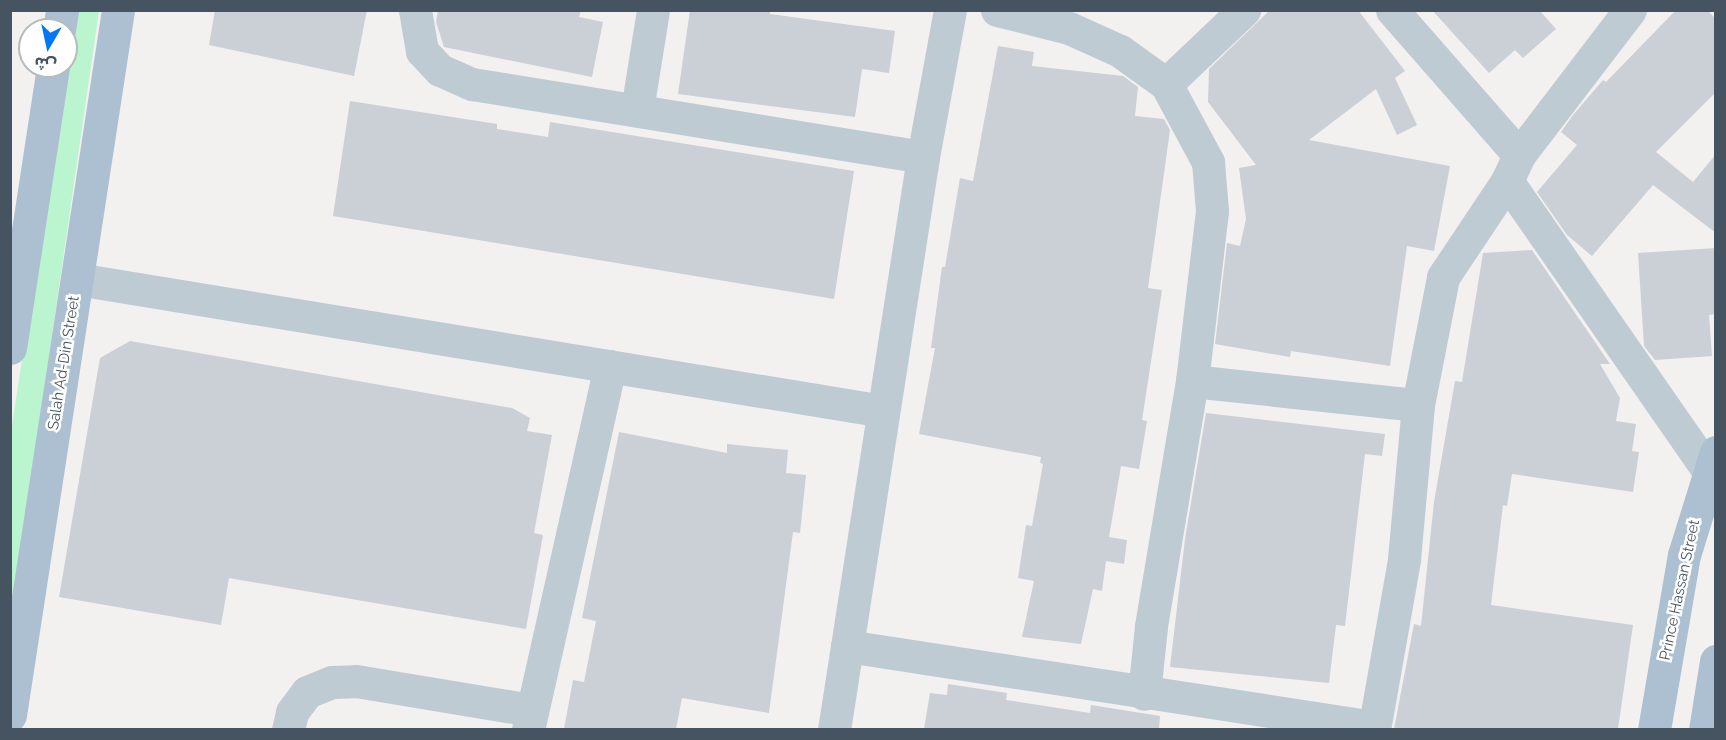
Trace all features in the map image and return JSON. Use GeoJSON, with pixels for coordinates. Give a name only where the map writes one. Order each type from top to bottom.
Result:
{"type":"FeatureCollection","features":[{"type":"Feature","properties":{"kind":"main road","name":"Salah Ad-Din Street"},"geometry":{"type":"LineString","coordinates":[[10,715],[118,10]]}},
{"type":"Feature","properties":{"kind":"main road"},"geometry":{"type":"LineString","coordinates":[[10,348],[51,78]]}},
{"type":"Feature","properties":{"kind":"main road","name":"Prince Hassan Street"},"geometry":{"type":"LineString","coordinates":[[1654,729],[1684,555],[1712,461]]}},
{"type":"Feature","properties":{"kind":"main road"},"geometry":{"type":"LineString","coordinates":[[1705,729],[1716,661]]}},
{"type":"Feature","properties":{"kind":"street"},"geometry":{"type":"LineString","coordinates":[[415,10],[422,51],[440,70],[472,84],[923,157]]}},
{"type":"Feature","properties":{"kind":"street"},"geometry":{"type":"LineString","coordinates":[[637,110],[653,10]]}},
{"type":"Feature","properties":{"kind":"street"},"geometry":{"type":"LineString","coordinates":[[834,729],[923,157],[950,10]]}},
{"type":"Feature","properties":{"kind":"street"},"geometry":{"type":"LineString","coordinates":[[998,10],[1070,28],[1119,51],[1166,84],[1208,162],[1212,211],[1192,381],[1151,627],[1143,693]]}},
{"type":"Feature","properties":{"kind":"street"},"geometry":{"type":"LineString","coordinates":[[1166,84],[1244,10]]}},
{"type":"Feature","properties":{"kind":"street"},"geometry":{"type":"LineString","coordinates":[[1392,10],[1513,168],[1712,461]]}},
{"type":"Feature","properties":{"kind":"street"},"geometry":{"type":"LineString","coordinates":[[847,645],[1374,728],[1404,559],[1418,405],[1443,277],[1513,168],[1630,10]]}},
{"type":"Feature","properties":{"kind":"street"},"geometry":{"type":"LineString","coordinates":[[76,279],[883,411]]}},
{"type":"Feature","properties":{"kind":"street"},"geometry":{"type":"LineString","coordinates":[[288,729],[292,712],[307,692],[332,682],[356,681],[529,720],[610,366]]}},
{"type":"Feature","properties":{"kind":"street"},"geometry":{"type":"LineString","coordinates":[[1192,381],[1418,405]]}},
{"type":"Feature","properties":{"kind":"green space"},"geometry":{"type":"Polygon","coordinates":[[[75,11],[99,11],[11,618],[11,432],[65,78],[78,78],[78,18],[74,18],[75,11]]]}},
{"type":"Feature","properties":{"kind":"building"},"geometry":{"type":"Polygon","coordinates":[[[215,10],[367,10],[354,76],[209,45],[215,10]]]}},
{"type":"Feature","properties":{"kind":"building"},"geometry":{"type":"Polygon","coordinates":[[[438,10],[581,10],[579,17],[603,22],[592,77],[444,47],[436,22],[438,10]]]}},
{"type":"Feature","properties":{"kind":"building"},"geometry":{"type":"Polygon","coordinates":[[[690,10],[770,10],[770,14],[895,31],[889,73],[862,69],[855,117],[678,94],[690,10]]]}},
{"type":"Feature","properties":{"kind":"building"},"geometry":{"type":"Polygon","coordinates":[[[1270,10],[1358,10],[1405,71],[1395,78],[1417,125],[1397,135],[1376,89],[1309,140],[1450,166],[1434,251],[1407,246],[1390,366],[1291,351],[1290,357],[1215,344],[1227,243],[1240,246],[1246,219],[1239,168],[1256,165],[1208,102],[1209,69],[1270,10]]]}},
{"type":"Feature","properties":{"kind":"building"},"geometry":{"type":"Polygon","coordinates":[[[1432,10],[1539,10],[1556,29],[1523,58],[1515,50],[1489,73],[1432,10]]]}},
{"type":"Feature","properties":{"kind":"building"},"geometry":{"type":"Polygon","coordinates":[[[1676,10],[1707,10],[1716,19],[1716,92],[1656,152],[1693,182],[1716,154],[1716,233],[1653,185],[1592,256],[1567,235],[1537,192],[1577,145],[1561,132],[1573,115],[1603,80],[1606,82],[1676,10]]]}},
{"type":"Feature","properties":{"kind":"building"},"geometry":{"type":"Polygon","coordinates":[[[998,46],[1034,52],[1032,66],[1123,76],[1138,87],[1135,116],[1164,119],[1170,130],[1148,288],[1162,290],[1142,420],[1147,421],[1139,469],[1121,466],[1109,537],[1127,540],[1124,564],[1106,561],[1102,591],[1093,589],[1081,644],[1022,637],[1034,581],[1018,578],[1026,525],[1032,526],[1043,464],[1040,463],[1041,457],[919,434],[935,348],[931,348],[942,267],[945,267],[960,178],[973,181],[998,46]]]}},
{"type":"Feature","properties":{"kind":"building"},"geometry":{"type":"Polygon","coordinates":[[[350,101],[497,124],[497,129],[548,137],[550,122],[854,171],[834,299],[333,216],[350,101]]]}},
{"type":"Feature","properties":{"kind":"building"},"geometry":{"type":"Polygon","coordinates":[[[1716,248],[1716,314],[1709,315],[1712,356],[1655,360],[1644,346],[1638,253],[1716,248]]]}},
{"type":"Feature","properties":{"kind":"building"},"geometry":{"type":"Polygon","coordinates":[[[1532,250],[1610,364],[1600,364],[1620,398],[1616,421],[1636,424],[1632,451],[1639,452],[1633,492],[1512,474],[1507,506],[1503,505],[1491,605],[1633,625],[1618,729],[1394,729],[1414,624],[1421,626],[1434,502],[1455,381],[1462,382],[1483,253],[1532,250]]]}},
{"type":"Feature","properties":{"kind":"building"},"geometry":{"type":"Polygon","coordinates":[[[130,341],[512,408],[530,418],[527,431],[552,435],[534,533],[543,535],[526,629],[229,578],[221,625],[59,597],[100,358],[130,341]]]}},
{"type":"Feature","properties":{"kind":"building"},"geometry":{"type":"Polygon","coordinates":[[[1206,413],[1385,434],[1382,456],[1365,454],[1345,626],[1336,625],[1329,683],[1170,667],[1185,539],[1206,413]]]}},
{"type":"Feature","properties":{"kind":"building"},"geometry":{"type":"Polygon","coordinates":[[[619,432],[727,453],[727,444],[788,450],[786,473],[806,475],[800,533],[793,532],[769,713],[682,698],[676,729],[564,729],[573,680],[584,682],[596,621],[582,618],[619,432]]]}},
{"type":"Feature","properties":{"kind":"building"},"geometry":{"type":"Polygon","coordinates":[[[948,684],[1007,693],[1006,700],[1090,713],[1091,705],[1160,716],[1159,729],[924,729],[930,693],[947,695],[948,684]]]}}]}
